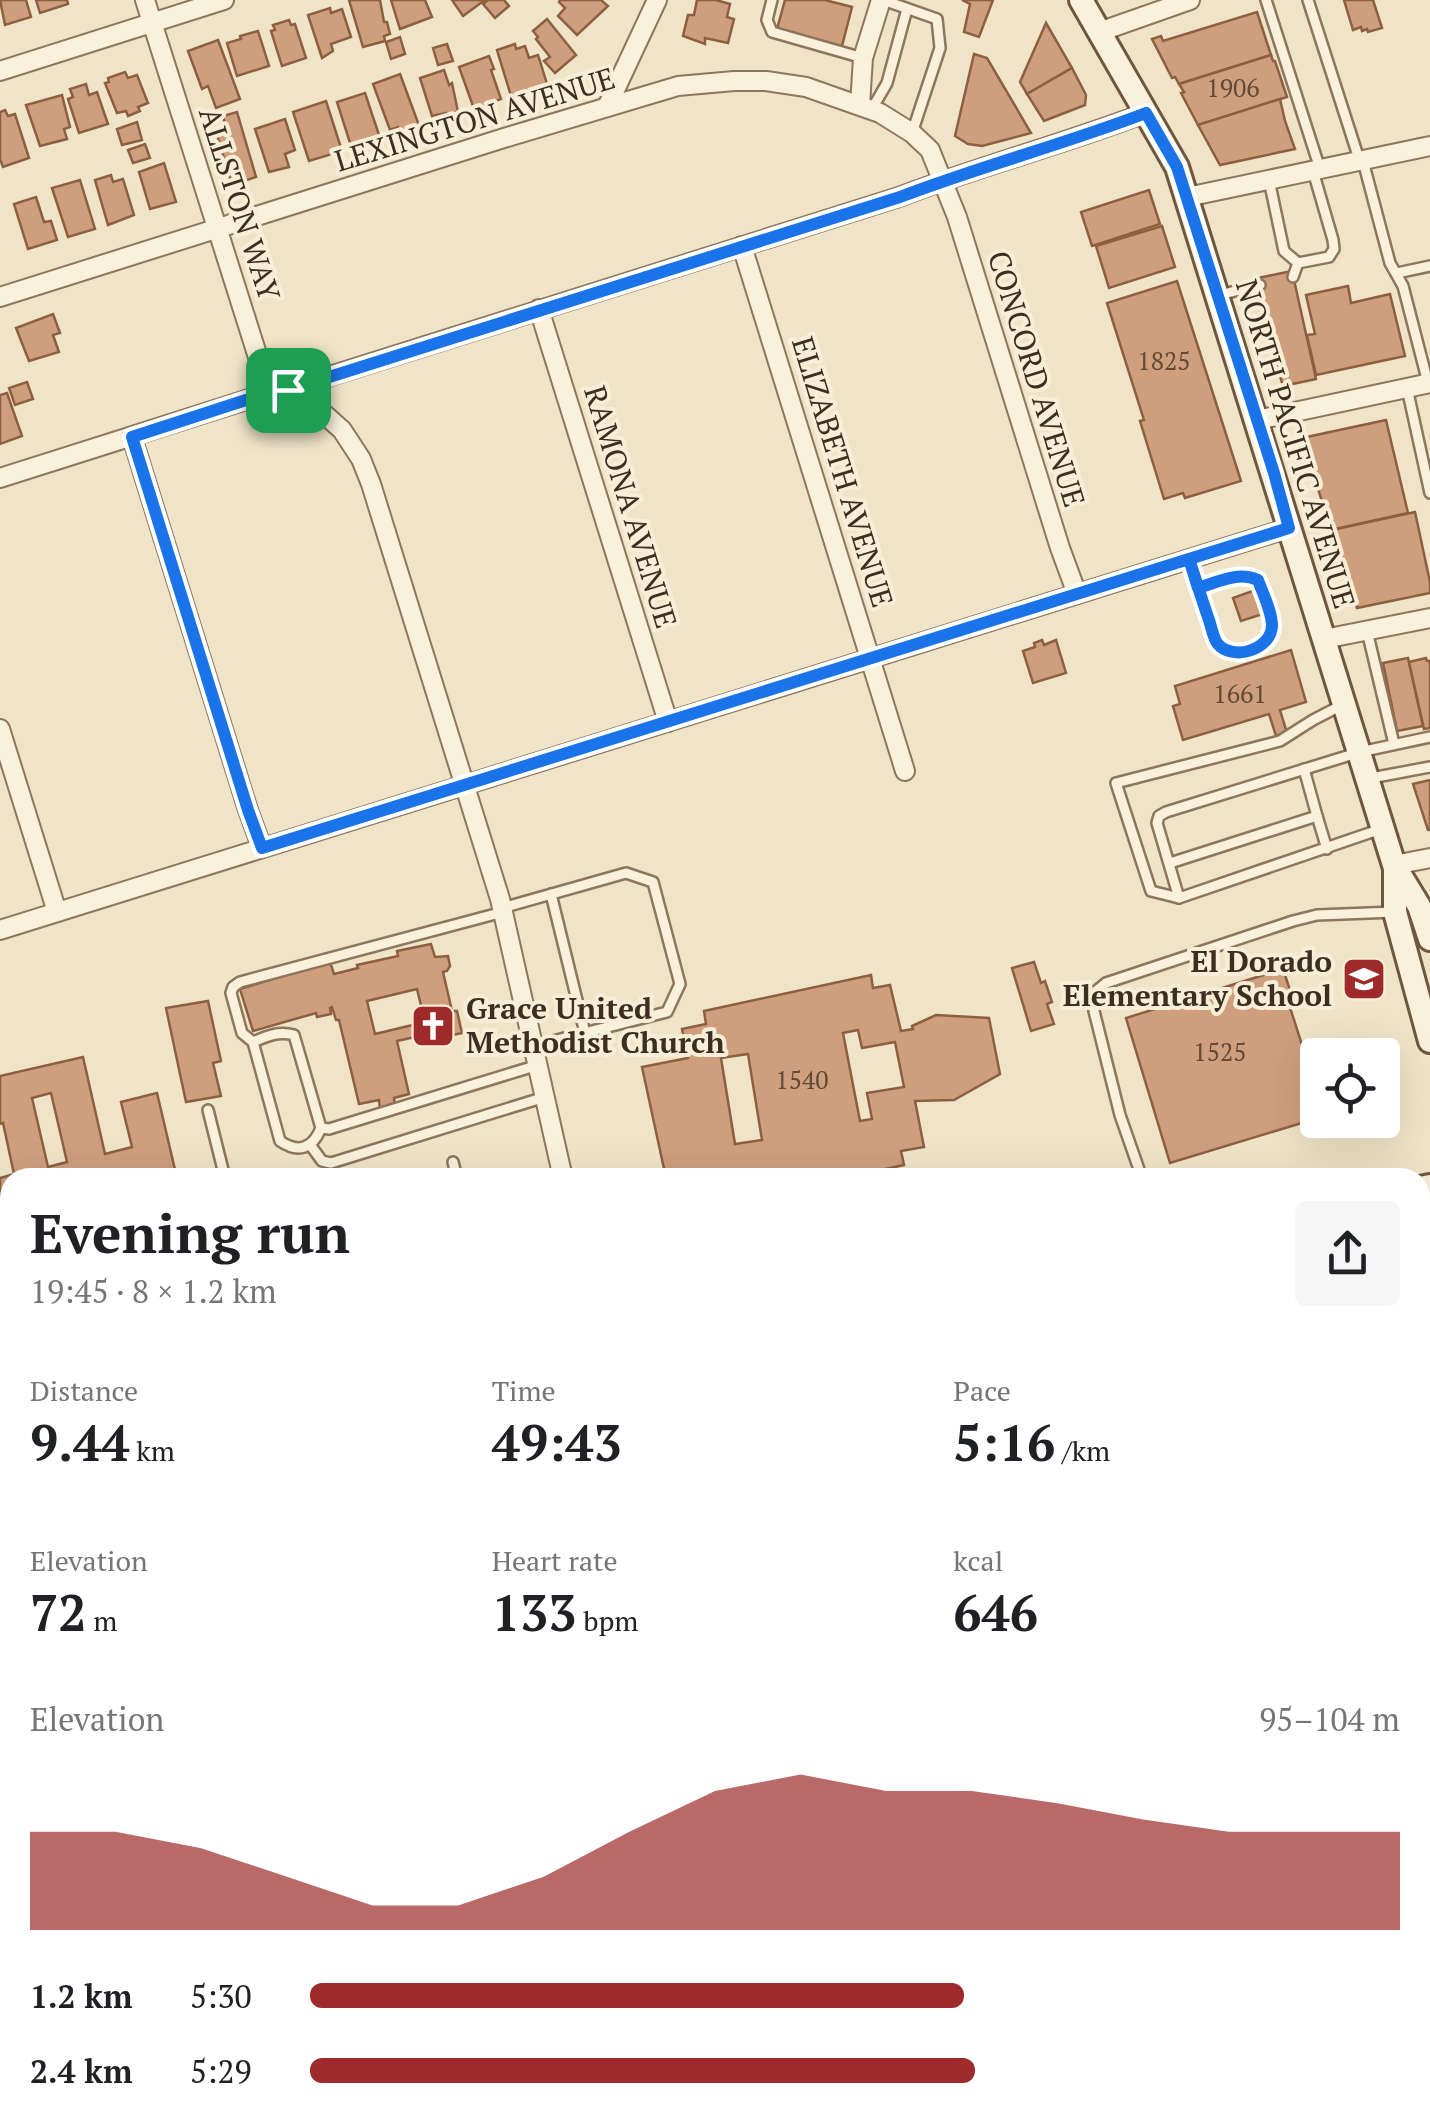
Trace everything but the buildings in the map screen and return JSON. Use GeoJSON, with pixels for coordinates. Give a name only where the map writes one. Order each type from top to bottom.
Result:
{"type":"FeatureCollection","features":[{"type":"Feature","properties":{"kind":"street","name":"ALLSTON WAY"},"geometry":{"type":"LineString","coordinates":[[146,0],[264,373],[324,413],[342,430],[361,459],[371,484],[502,910],[562,1168]]}},
{"type":"Feature","properties":{"kind":"street"},"geometry":{"type":"LineString","coordinates":[[0,71],[224,0]]}},
{"type":"Feature","properties":{"kind":"street"},"geometry":{"type":"LineString","coordinates":[[608,107],[657,0]]}},
{"type":"Feature","properties":{"kind":"street"},"geometry":{"type":"LineString","coordinates":[[866,107],[863,58],[882,0]]}},
{"type":"Feature","properties":{"kind":"street","name":"NORTH PACIFIC AVENUE"},"geometry":{"type":"LineString","coordinates":[[1081,0],[1177,167],[1383,828],[1394,866],[1395,912],[1430,1041]]}},
{"type":"Feature","properties":{"kind":"street"},"geometry":{"type":"LineString","coordinates":[[1099,32],[1190,0]]}},
{"type":"Feature","properties":{"kind":"street","name":"LEXINGTON AVENUE"},"geometry":{"type":"LineString","coordinates":[[0,298],[678,86],[734,80],[766,82],[806,87],[866,107],[912,133],[930,150],[943,180]]}},
{"type":"Feature","properties":{"kind":"street"},"geometry":{"type":"LineString","coordinates":[[0,478],[900,197],[1146,113]]}},
{"type":"Feature","properties":{"kind":"street"},"geometry":{"type":"LineString","coordinates":[[1187,197],[1430,146]]}},
{"type":"Feature","properties":{"kind":"street","name":"CONCORD AVENUE"},"geometry":{"type":"LineString","coordinates":[[943,180],[1077,594]]}},
{"type":"Feature","properties":{"kind":"street","name":"ELIZABETH AVENUE"},"geometry":{"type":"LineString","coordinates":[[742,246],[905,772]]}},
{"type":"Feature","properties":{"kind":"street","name":"RAMONA AVENUE"},"geometry":{"type":"LineString","coordinates":[[539,310],[668,722]]}},
{"type":"Feature","properties":{"kind":"street"},"geometry":{"type":"LineString","coordinates":[[1257,420],[1429,383]]}},
{"type":"Feature","properties":{"kind":"street"},"geometry":{"type":"LineString","coordinates":[[132,437],[262,848]]}},
{"type":"Feature","properties":{"kind":"street"},"geometry":{"type":"LineString","coordinates":[[0,930],[1289,528]]}},
{"type":"Feature","properties":{"kind":"street"},"geometry":{"type":"LineString","coordinates":[[1324,640],[1430,618]]}},
{"type":"Feature","properties":{"kind":"street"},"geometry":{"type":"LineString","coordinates":[[0,729],[57,912]]}},
{"type":"Feature","properties":{"kind":"street"},"geometry":{"type":"LineString","coordinates":[[1394,866],[1430,858]]}},
{"type":"Feature","properties":{"kind":"street","name":"NORTH PACIFIC AVENUE"},"geometry":{"type":"LineString","coordinates":[[1394,866],[1424,905],[1430,939]]}},
{"type":"Feature","properties":{"kind":"lane"},"geometry":{"type":"LineString","coordinates":[[772,0],[767,20],[772,32],[863,58]]}},
{"type":"Feature","properties":{"kind":"lane"},"geometry":{"type":"LineString","coordinates":[[882,0],[936,20],[940,48],[912,133]]}},
{"type":"Feature","properties":{"kind":"lane"},"geometry":{"type":"LineString","coordinates":[[1266,0],[1317,170],[1333,240],[1334,249],[1329,256],[1298,262],[1284,251],[1269,180]]}},
{"type":"Feature","properties":{"kind":"lane"},"geometry":{"type":"LineString","coordinates":[[1308,0],[1390,263],[1403,286],[1429,383]]}},
{"type":"Feature","properties":{"kind":"lane"},"geometry":{"type":"LineString","coordinates":[[866,107],[887,83],[907,9]]}},
{"type":"Feature","properties":{"kind":"lane"},"geometry":{"type":"LineString","coordinates":[[1293,277],[1298,262]]}},
{"type":"Feature","properties":{"kind":"lane"},"geometry":{"type":"LineString","coordinates":[[1397,273],[1430,266]]}},
{"type":"Feature","properties":{"kind":"lane"},"geometry":{"type":"LineString","coordinates":[[1218,295],[1260,284]]}},
{"type":"Feature","properties":{"kind":"lane"},"geometry":{"type":"LineString","coordinates":[[1406,388],[1430,493]]}},
{"type":"Feature","properties":{"kind":"lane"},"geometry":{"type":"LineString","coordinates":[[1189,559],[1198,588],[1216,642],[1241,654],[1264,644],[1271,634],[1272,622],[1258,580],[1240,576],[1198,588]]}},
{"type":"Feature","properties":{"kind":"lane"},"geometry":{"type":"LineString","coordinates":[[1367,631],[1394,744]]}},
{"type":"Feature","properties":{"kind":"lane"},"geometry":{"type":"LineString","coordinates":[[1345,704],[1280,741],[1116,783],[1151,891],[1179,898],[1383,828]]}},
{"type":"Feature","properties":{"kind":"lane"},"geometry":{"type":"LineString","coordinates":[[1179,898],[1156,823],[1159,816],[1360,752],[1430,737]]}},
{"type":"Feature","properties":{"kind":"lane"},"geometry":{"type":"LineString","coordinates":[[1368,779],[1430,767]]}},
{"type":"Feature","properties":{"kind":"lane"},"geometry":{"type":"LineString","coordinates":[[1304,769],[1328,849]]}},
{"type":"Feature","properties":{"kind":"lane"},"geometry":{"type":"LineString","coordinates":[[1170,863],[1317,816]]}},
{"type":"Feature","properties":{"kind":"lane"},"geometry":{"type":"LineString","coordinates":[[253,1042],[271,1034],[294,1035],[321,1128],[311,1146],[289,1148],[280,1141],[253,1042],[242,1033],[231,993],[233,986],[626,873],[653,882],[680,984],[667,1012],[534,1046]]}},
{"type":"Feature","properties":{"kind":"lane"},"geometry":{"type":"LineString","coordinates":[[551,894],[585,1033]]}},
{"type":"Feature","properties":{"kind":"lane"},"geometry":{"type":"LineString","coordinates":[[1139,1168],[1115,1098],[1094,1012],[1095,992],[1106,983],[1293,921],[1395,912]]}},
{"type":"Feature","properties":{"kind":"lane"},"geometry":{"type":"LineString","coordinates":[[321,1128],[329,1130],[538,1066]]}},
{"type":"Feature","properties":{"kind":"lane"},"geometry":{"type":"LineString","coordinates":[[311,1146],[322,1161],[331,1163],[545,1098]]}},
{"type":"Feature","properties":{"kind":"lane"},"geometry":{"type":"LineString","coordinates":[[208,1110],[222,1168]]}},
{"type":"Feature","properties":{"kind":"lane"},"geometry":{"type":"LineString","coordinates":[[453,1162],[454,1168]]}},
{"type":"Feature","properties":{"kind":"place","name":"El Dorado Elementary School"},"geometry":{"type":"Point","coordinates":[1364,979]}},
{"type":"Feature","properties":{"kind":"place","name":"Grace United Methodist Church"},"geometry":{"type":"Point","coordinates":[433,1026]}},
{"type":"Feature","properties":{"kind":"route"},"geometry":{"type":"LineString","coordinates":[[288,390],[132,437],[262,848],[1189,559],[1198,588],[1216,642],[1241,654],[1264,644],[1271,634],[1272,622],[1258,580],[1240,576],[1198,588],[1189,559],[1289,528],[1177,167],[1146,113],[900,197],[288,390]]}}]}
